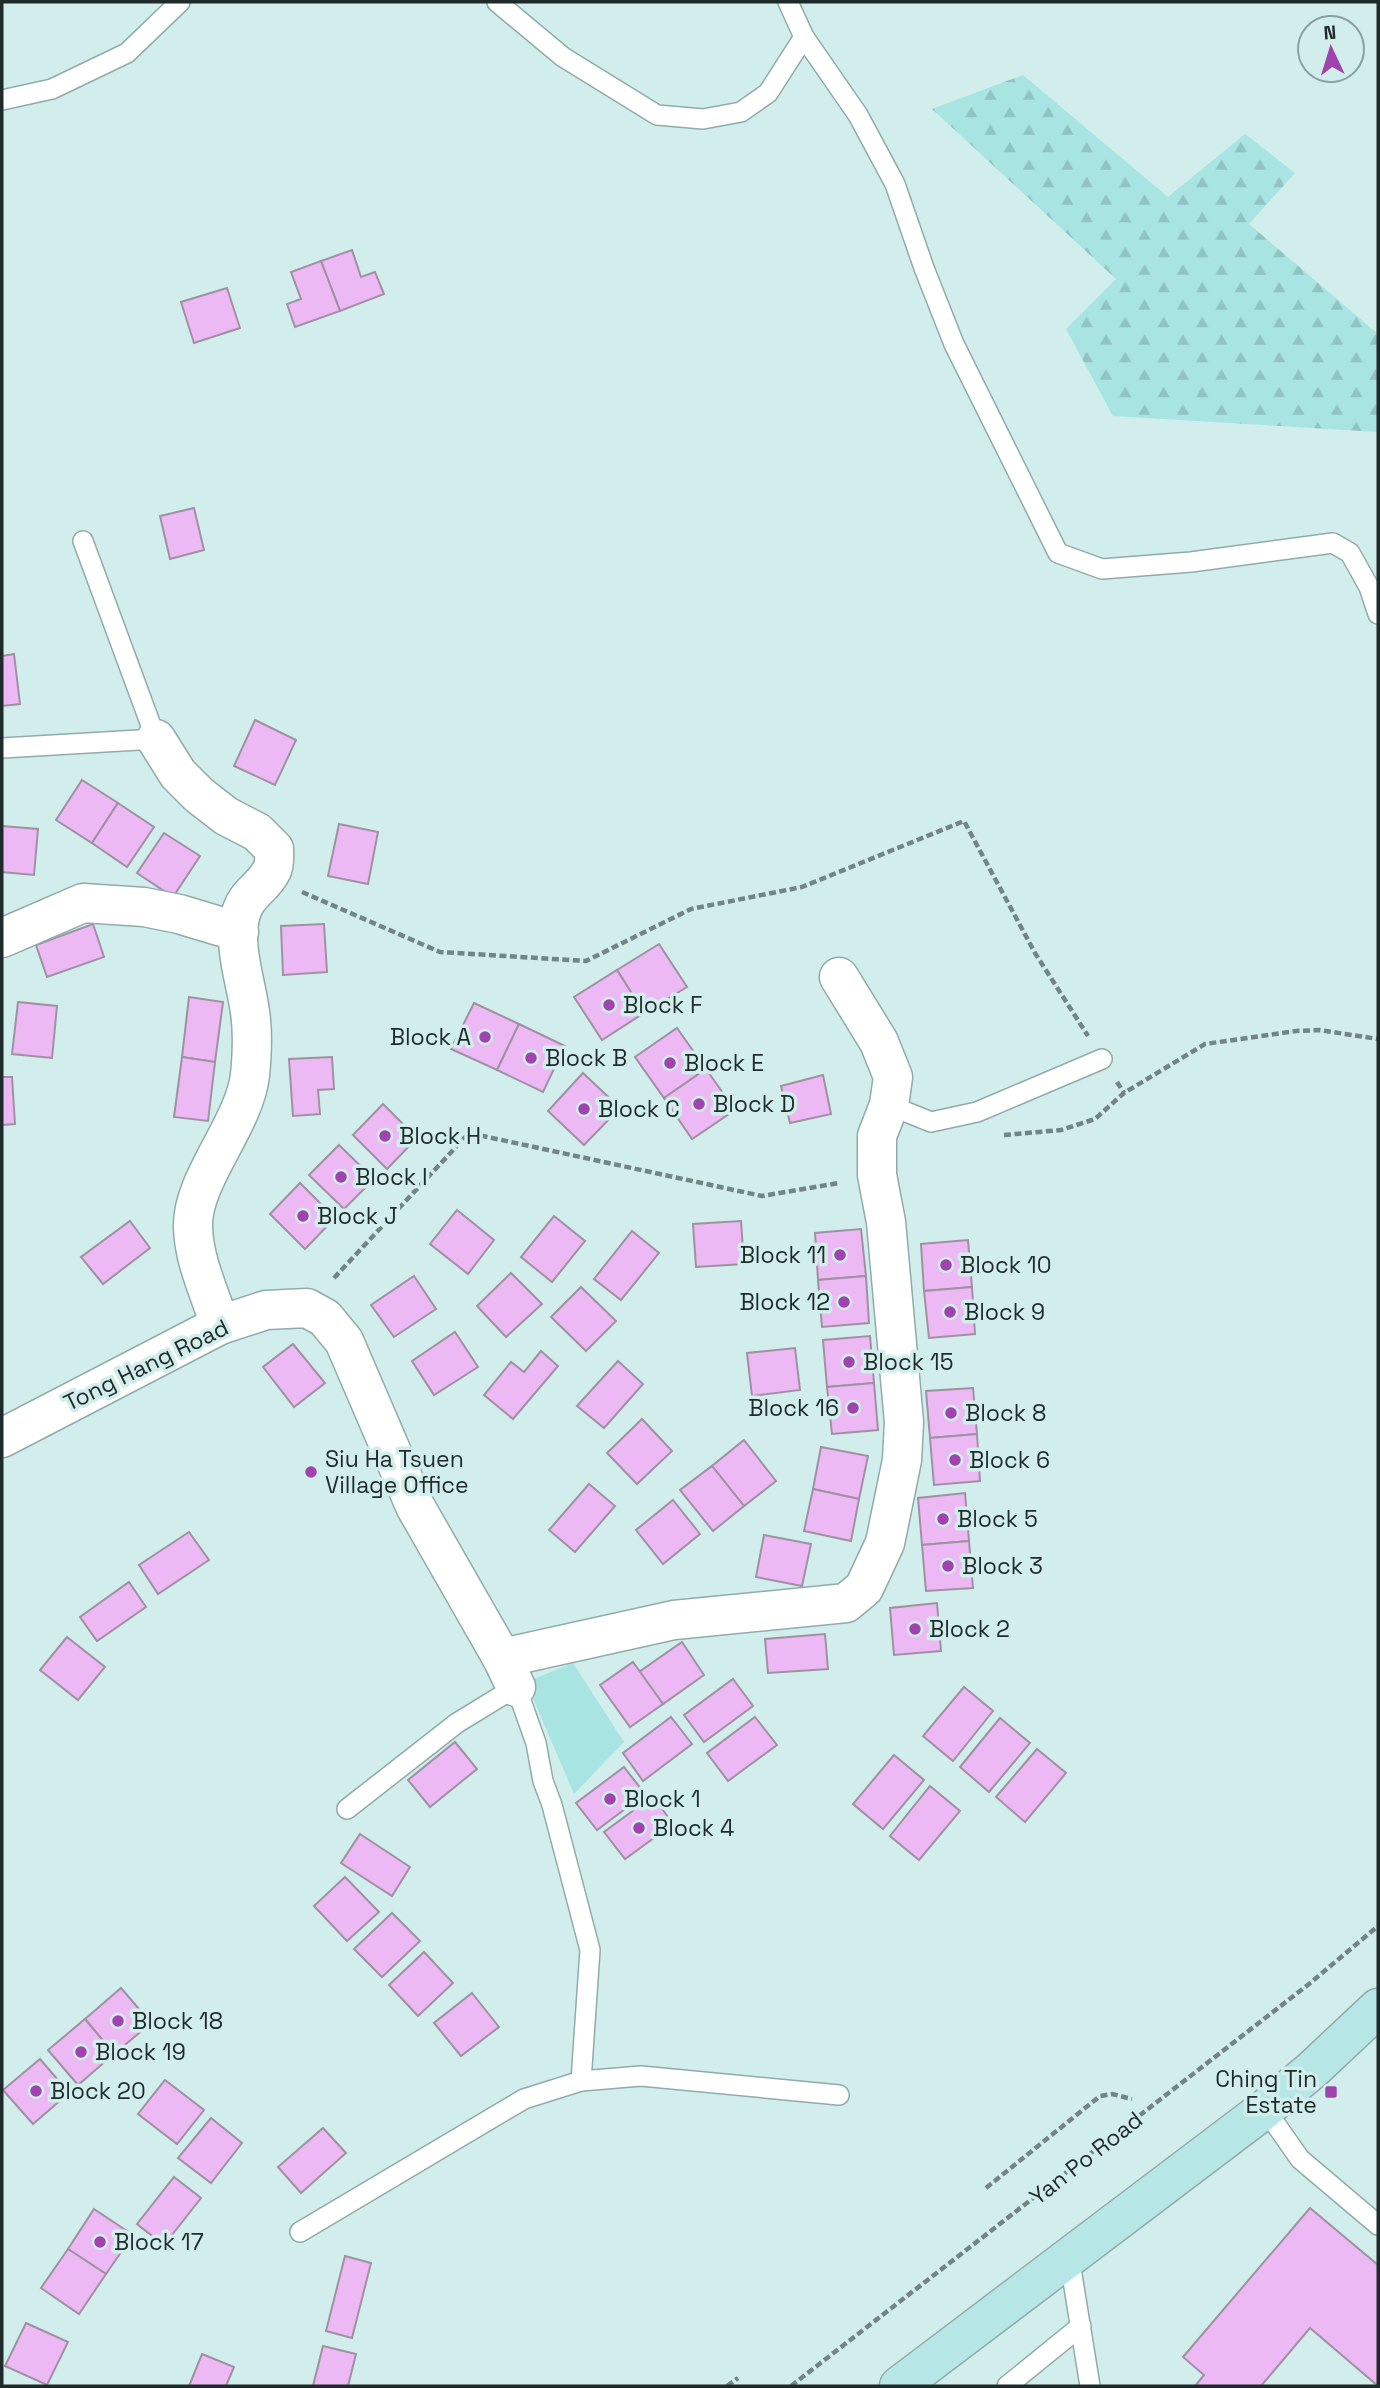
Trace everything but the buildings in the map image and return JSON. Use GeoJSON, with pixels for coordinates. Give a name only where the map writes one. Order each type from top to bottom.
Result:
{"type":"FeatureCollection","features":[{"type":"Feature","properties":{"kind":"street"},"geometry":{"type":"LineString","coordinates":[[156,739],[178,774],[199,795],[226,816],[257,832],[274,849],[273,868],[249,894],[242,906],[239,932],[251,1015],[250,1077],[241,1110],[200,1194],[193,1226],[198,1257],[220,1325]]}},
{"type":"Feature","properties":{"kind":"street"},"geometry":{"type":"LineString","coordinates":[[2,938],[83,903],[144,907],[179,914],[239,932]]}},
{"type":"Feature","properties":{"kind":"street"},"geometry":{"type":"LineString","coordinates":[[307,1308],[325,1318],[344,1342],[415,1506],[509,1673],[674,1620],[846,1603],[864,1588],[885,1543],[902,1460],[904,1422],[886,1222],[877,1175],[877,1136],[889,1105],[893,1077],[879,1042],[839,977]]}},
{"type":"Feature","properties":{"kind":"street","name":"Tong Hang Road"},"geometry":{"type":"LineString","coordinates":[[2,1438],[220,1325],[266,1310],[307,1308]]}},
{"type":"Feature","properties":{"kind":"street"},"geometry":{"type":"LineString","coordinates":[[900,2386],[1265,2109],[1312,2070],[1378,2008]]}},
{"type":"Feature","properties":{"kind":"lane"},"geometry":{"type":"LineString","coordinates":[[2,100],[52,89],[127,53],[180,2]]}},
{"type":"Feature","properties":{"kind":"lane"},"geometry":{"type":"LineString","coordinates":[[497,2],[563,57],[657,115],[703,119],[741,112],[768,93],[804,37]]}},
{"type":"Feature","properties":{"kind":"lane"},"geometry":{"type":"LineString","coordinates":[[788,2],[804,37],[858,115],[895,184],[954,344],[1058,553],[1102,569],[1191,562],[1333,543],[1350,553],[1369,587],[1378,614]]}},
{"type":"Feature","properties":{"kind":"lane"},"geometry":{"type":"LineString","coordinates":[[2,748],[156,739],[83,541]]}},
{"type":"Feature","properties":{"kind":"lane"},"geometry":{"type":"LineString","coordinates":[[889,1105],[931,1122],[977,1112],[1102,1059]]}},
{"type":"Feature","properties":{"kind":"lane"},"geometry":{"type":"LineString","coordinates":[[347,1809],[457,1723],[509,1673],[536,1743],[543,1781],[552,1805],[590,1950],[581,2081]]}},
{"type":"Feature","properties":{"kind":"lane"},"geometry":{"type":"LineString","coordinates":[[300,2232],[524,2099],[581,2081],[641,2076],[839,2095]]}},
{"type":"Feature","properties":{"kind":"lane"},"geometry":{"type":"LineString","coordinates":[[1265,2109],[1300,2159],[1378,2225]]}},
{"type":"Feature","properties":{"kind":"lane"},"geometry":{"type":"LineString","coordinates":[[1069,2256],[1080,2326],[1084,2383]]}},
{"type":"Feature","properties":{"kind":"lane"},"geometry":{"type":"LineString","coordinates":[[1007,2386],[1080,2326]]}},
{"type":"Feature","properties":{"kind":"path"},"geometry":{"type":"LineString","coordinates":[[267,877],[440,952],[586,961],[691,909],[802,887],[964,821],[1035,953],[1124,1093]]}},
{"type":"Feature","properties":{"kind":"path"},"geometry":{"type":"LineString","coordinates":[[993,1136],[1061,1130],[1095,1119],[1124,1093],[1205,1044],[1319,1030],[1378,1039]]}},
{"type":"Feature","properties":{"kind":"path"},"geometry":{"type":"LineString","coordinates":[[307,1308],[469,1133],[762,1196],[877,1175]]}},
{"type":"Feature","properties":{"kind":"path","name":"Yan Po Road"},"geometry":{"type":"LineString","coordinates":[[791,2386],[1266,2018],[1378,1926]]}},
{"type":"Feature","properties":{"kind":"path"},"geometry":{"type":"LineString","coordinates":[[986,2188],[1100,2096],[1112,2094],[1132,2099]]}},
{"type":"Feature","properties":{"kind":"path"},"geometry":{"type":"LineString","coordinates":[[727,2386],[738,2378]]}},
{"type":"Feature","properties":{"kind":"green space"},"geometry":{"type":"Polygon","coordinates":[[[1023,75],[1168,197],[1245,134],[1295,173],[1249,224],[1378,334],[1378,432],[1113,416],[1066,329],[1116,279],[932,109],[1023,75]]]}},
{"type":"Feature","properties":{"kind":"green space"},"geometry":{"type":"Polygon","coordinates":[[[573,1663],[624,1742],[574,1794],[526,1682],[573,1663]]]}},
{"type":"Feature","properties":{"kind":"place","name":"Block F"},"geometry":{"type":"Point","coordinates":[609,1005]}},
{"type":"Feature","properties":{"kind":"place","name":"Block A"},"geometry":{"type":"Point","coordinates":[485,1037]}},
{"type":"Feature","properties":{"kind":"place","name":"Block B"},"geometry":{"type":"Point","coordinates":[531,1058]}},
{"type":"Feature","properties":{"kind":"place","name":"Block E"},"geometry":{"type":"Point","coordinates":[670,1063]}},
{"type":"Feature","properties":{"kind":"place","name":"Block D"},"geometry":{"type":"Point","coordinates":[699,1104]}},
{"type":"Feature","properties":{"kind":"place","name":"Block C"},"geometry":{"type":"Point","coordinates":[584,1109]}},
{"type":"Feature","properties":{"kind":"place","name":"Block H"},"geometry":{"type":"Point","coordinates":[385,1136]}},
{"type":"Feature","properties":{"kind":"place","name":"Block I"},"geometry":{"type":"Point","coordinates":[341,1177]}},
{"type":"Feature","properties":{"kind":"place","name":"Block J"},"geometry":{"type":"Point","coordinates":[303,1216]}},
{"type":"Feature","properties":{"kind":"place","name":"Block 11"},"geometry":{"type":"Point","coordinates":[840,1255]}},
{"type":"Feature","properties":{"kind":"place","name":"Block 10"},"geometry":{"type":"Point","coordinates":[946,1265]}},
{"type":"Feature","properties":{"kind":"place","name":"Block 12"},"geometry":{"type":"Point","coordinates":[844,1302]}},
{"type":"Feature","properties":{"kind":"place","name":"Block 9"},"geometry":{"type":"Point","coordinates":[950,1312]}},
{"type":"Feature","properties":{"kind":"place","name":"Block 15"},"geometry":{"type":"Point","coordinates":[849,1362]}},
{"type":"Feature","properties":{"kind":"place","name":"Block 16"},"geometry":{"type":"Point","coordinates":[853,1408]}},
{"type":"Feature","properties":{"kind":"place","name":"Block 8"},"geometry":{"type":"Point","coordinates":[951,1413]}},
{"type":"Feature","properties":{"kind":"place","name":"Block 6"},"geometry":{"type":"Point","coordinates":[955,1460]}},
{"type":"Feature","properties":{"kind":"place","name":"Siu Ha Tsuen Village Office"},"geometry":{"type":"Point","coordinates":[311,1472]}},
{"type":"Feature","properties":{"kind":"place","name":"Block 5"},"geometry":{"type":"Point","coordinates":[943,1519]}},
{"type":"Feature","properties":{"kind":"place","name":"Block 3"},"geometry":{"type":"Point","coordinates":[948,1566]}},
{"type":"Feature","properties":{"kind":"place","name":"Block 2"},"geometry":{"type":"Point","coordinates":[915,1629]}},
{"type":"Feature","properties":{"kind":"place","name":"Block 1"},"geometry":{"type":"Point","coordinates":[610,1799]}},
{"type":"Feature","properties":{"kind":"place","name":"Block 4"},"geometry":{"type":"Point","coordinates":[639,1828]}},
{"type":"Feature","properties":{"kind":"place","name":"Block 18"},"geometry":{"type":"Point","coordinates":[118,2021]}},
{"type":"Feature","properties":{"kind":"place","name":"Block 19"},"geometry":{"type":"Point","coordinates":[81,2052]}},
{"type":"Feature","properties":{"kind":"place","name":"Block 20"},"geometry":{"type":"Point","coordinates":[36,2091]}},
{"type":"Feature","properties":{"kind":"place","name":"Ching Tin Estate"},"geometry":{"type":"Point","coordinates":[1331,2092]}},
{"type":"Feature","properties":{"kind":"place","name":"Block 17"},"geometry":{"type":"Point","coordinates":[100,2242]}}]}
